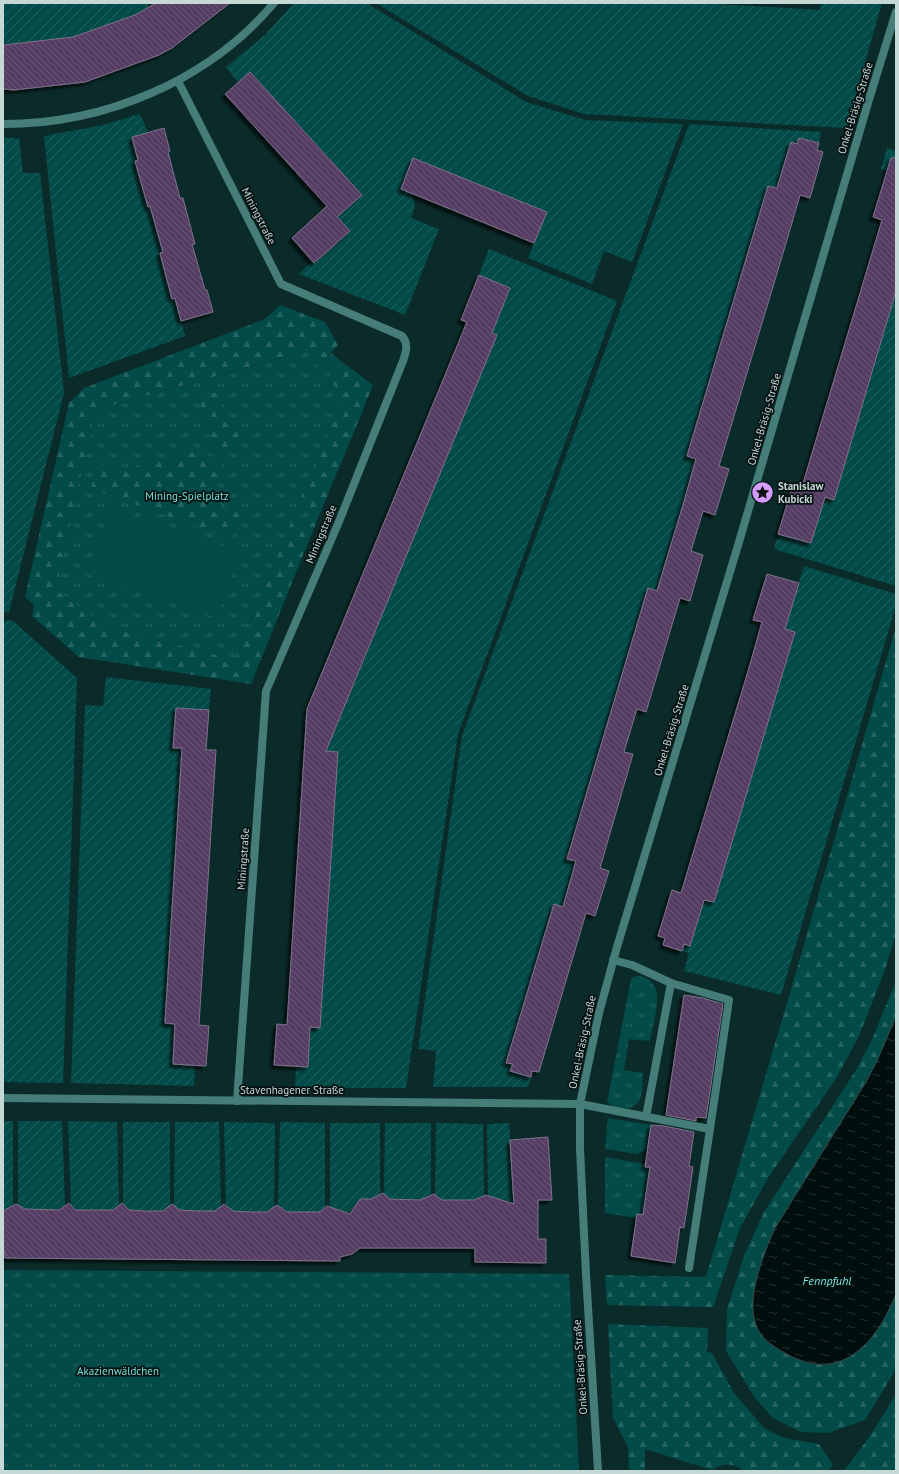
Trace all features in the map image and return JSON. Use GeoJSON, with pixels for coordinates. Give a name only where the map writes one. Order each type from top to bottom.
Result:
{"type":"FeatureCollection","features":[{"type":"Feature","properties":{"kind":"street"},"geometry":{"type":"LineString","coordinates":[[3,124],[44,121],[98,111],[138,98],[178,81],[213,59],[235,42],[274,3]]}},
{"type":"Feature","properties":{"kind":"street","name":"Onkel-Bräsig-Straße"},"geometry":{"type":"LineString","coordinates":[[598,1471],[587,1308],[580,1149],[580,1104],[599,1013],[613,960],[742,535],[896,12]]}},
{"type":"Feature","properties":{"kind":"street","name":"Miningstraße"},"geometry":{"type":"LineString","coordinates":[[178,81],[281,284],[402,336],[406,341],[407,347],[403,361],[338,524],[266,691],[237,1101]]}},
{"type":"Feature","properties":{"kind":"street"},"geometry":{"type":"LineString","coordinates":[[613,960],[632,965],[671,983],[729,1000],[689,1268]]}},
{"type":"Feature","properties":{"kind":"street"},"geometry":{"type":"LineString","coordinates":[[646,1117],[671,983]]}},
{"type":"Feature","properties":{"kind":"street","name":"Stavenhagener Straße"},"geometry":{"type":"LineString","coordinates":[[3,1098],[580,1104],[710,1129]]}},
{"type":"Feature","properties":{"kind":"green space"},"geometry":{"type":"Polygon","coordinates":[[[3,3],[131,3],[138,15],[73,37],[12,44],[3,43],[3,3]]]}},
{"type":"Feature","properties":{"kind":"green space"},"geometry":{"type":"Polygon","coordinates":[[[131,3],[146,3],[149,8],[138,15],[131,3]]]}},
{"type":"Feature","properties":{"kind":"green space"},"geometry":{"type":"Polygon","coordinates":[[[294,3],[321,3],[324,5],[325,3],[367,3],[526,102],[585,120],[683,124],[632,262],[604,251],[592,284],[528,258],[546,212],[413,158],[401,188],[413,194],[415,207],[411,218],[439,229],[405,315],[299,274],[312,261],[315,263],[350,231],[337,217],[362,194],[250,72],[238,82],[226,67],[265,35],[294,3]]]}},
{"type":"Feature","properties":{"kind":"green space"},"geometry":{"type":"Polygon","coordinates":[[[376,3],[700,3],[820,10],[821,4],[828,3],[882,3],[846,128],[584,114],[528,96],[376,3]]]}},
{"type":"Feature","properties":{"kind":"green space"},"geometry":{"type":"Polygon","coordinates":[[[140,114],[148,133],[132,137],[138,160],[135,161],[163,252],[160,253],[172,299],[175,298],[185,336],[69,378],[44,136],[103,125],[140,114]]]}},
{"type":"Feature","properties":{"kind":"green space"},"geometry":{"type":"Polygon","coordinates":[[[689,124],[821,132],[819,143],[799,138],[777,188],[768,186],[687,456],[697,459],[657,591],[568,859],[576,861],[563,907],[554,904],[506,1062],[513,1064],[511,1071],[531,1077],[528,1087],[433,1087],[436,1051],[418,1049],[462,736],[689,124]]]}},
{"type":"Feature","properties":{"kind":"green space"},"geometry":{"type":"Polygon","coordinates":[[[3,138],[19,138],[23,173],[40,173],[64,393],[9,612],[3,613],[3,138]]]}},
{"type":"Feature","properties":{"kind":"green space"},"geometry":{"type":"Polygon","coordinates":[[[887,148],[896,151],[896,166],[893,173],[881,169],[887,148]]]}},
{"type":"Feature","properties":{"kind":"green space"},"geometry":{"type":"Polygon","coordinates":[[[489,249],[617,301],[458,734],[406,1088],[295,1088],[296,1066],[308,1067],[311,1027],[320,1027],[338,752],[305,750],[305,715],[336,728],[497,335],[492,333],[510,288],[479,275],[489,249]]]}},
{"type":"Feature","properties":{"kind":"green space"},"geometry":{"type":"Polygon","coordinates":[[[896,291],[896,586],[774,549],[778,534],[811,543],[825,497],[834,500],[896,291]]]}},
{"type":"Feature","properties":{"kind":"green space"},"geometry":{"type":"Polygon","coordinates":[[[280,305],[325,322],[338,345],[319,367],[305,351],[95,410],[56,590],[105,626],[235,660],[293,518],[316,523],[251,684],[79,657],[32,616],[34,605],[25,597],[69,403],[84,388],[265,319],[280,305]]]}},
{"type":"Feature","properties":{"kind":"green space","name":"Mining-Spielplatz"},"geometry":{"type":"Polygon","coordinates":[[[306,351],[319,367],[332,353],[346,366],[364,408],[302,556],[281,548],[235,660],[105,626],[56,590],[95,410],[306,351]]]}},
{"type":"Feature","properties":{"kind":"green space"},"geometry":{"type":"Polygon","coordinates":[[[342,362],[373,385],[320,513],[312,511],[296,511],[343,394],[327,378],[342,362]]]}},
{"type":"Feature","properties":{"kind":"green space"},"geometry":{"type":"Polygon","coordinates":[[[219,392],[226,414],[239,439],[237,449],[232,452],[212,445],[198,397],[219,392]]]}},
{"type":"Feature","properties":{"kind":"green space"},"geometry":{"type":"Polygon","coordinates":[[[196,451],[224,462],[210,501],[240,512],[232,539],[91,489],[97,463],[119,471],[196,451]]]}},
{"type":"Feature","properties":{"kind":"green space"},"geometry":{"type":"Polygon","coordinates":[[[111,508],[241,552],[217,618],[87,574],[111,508]]]}},
{"type":"Feature","properties":{"kind":"green space"},"geometry":{"type":"Polygon","coordinates":[[[804,566],[896,594],[896,605],[781,995],[684,971],[689,953],[682,951],[684,944],[690,946],[704,900],[714,902],[794,632],[785,629],[804,566]]]}},
{"type":"Feature","properties":{"kind":"green space"},"geometry":{"type":"Polygon","coordinates":[[[12,620],[77,678],[63,1083],[3,1082],[3,621],[12,620]]]}},
{"type":"Feature","properties":{"kind":"green space"},"geometry":{"type":"Polygon","coordinates":[[[896,627],[896,933],[885,970],[859,1036],[837,1077],[768,1178],[740,1228],[713,1307],[607,1305],[605,1275],[706,1277],[896,627]]]}},
{"type":"Feature","properties":{"kind":"green space"},"geometry":{"type":"Polygon","coordinates":[[[106,677],[211,689],[209,710],[176,708],[173,748],[183,748],[173,1064],[195,1065],[194,1086],[71,1083],[85,705],[103,706],[106,677]]]}},
{"type":"Feature","properties":{"kind":"green space"},"geometry":{"type":"Polygon","coordinates":[[[638,976],[645,977],[655,987],[657,998],[656,1010],[650,1041],[629,1039],[624,1070],[643,1073],[640,1099],[634,1106],[625,1109],[615,1107],[607,1102],[631,979],[638,976]]]}},
{"type":"Feature","properties":{"kind":"green space"},"geometry":{"type":"Polygon","coordinates":[[[896,981],[896,1016],[877,1061],[855,1100],[775,1228],[766,1248],[757,1278],[762,1336],[775,1348],[874,1335],[881,1325],[896,1294],[896,1369],[865,1420],[828,1433],[801,1432],[773,1418],[755,1398],[726,1351],[727,1309],[744,1256],[764,1212],[856,1070],[871,1042],[896,981]]]}},
{"type":"Feature","properties":{"kind":"green space"},"geometry":{"type":"Polygon","coordinates":[[[608,1118],[651,1125],[648,1148],[637,1154],[605,1149],[608,1118]]]}},
{"type":"Feature","properties":{"kind":"green space"},"geometry":{"type":"Polygon","coordinates":[[[3,1121],[13,1121],[13,1205],[9,1209],[3,1209],[3,1121]]]}},
{"type":"Feature","properties":{"kind":"green space"},"geometry":{"type":"Polygon","coordinates":[[[18,1121],[62,1121],[65,1205],[62,1210],[23,1210],[18,1205],[18,1121]]]}},
{"type":"Feature","properties":{"kind":"green space"},"geometry":{"type":"Polygon","coordinates":[[[68,1121],[117,1122],[119,1206],[115,1210],[74,1210],[71,1206],[68,1121]]]}},
{"type":"Feature","properties":{"kind":"green space"},"geometry":{"type":"Polygon","coordinates":[[[123,1122],[170,1122],[170,1206],[165,1211],[128,1210],[123,1206],[123,1122]]]}},
{"type":"Feature","properties":{"kind":"green space"},"geometry":{"type":"Polygon","coordinates":[[[175,1122],[219,1122],[221,1207],[217,1211],[179,1211],[174,1206],[175,1122]]]}},
{"type":"Feature","properties":{"kind":"green space"},"geometry":{"type":"Polygon","coordinates":[[[224,1122],[275,1123],[274,1207],[269,1212],[231,1211],[226,1206],[224,1122]]]}},
{"type":"Feature","properties":{"kind":"green space"},"geometry":{"type":"Polygon","coordinates":[[[280,1122],[325,1123],[325,1208],[322,1212],[284,1212],[278,1207],[280,1122]]]}},
{"type":"Feature","properties":{"kind":"green space"},"geometry":{"type":"Polygon","coordinates":[[[330,1123],[380,1123],[380,1195],[375,1199],[360,1200],[356,1206],[356,1212],[336,1212],[330,1207],[330,1123]]]}},
{"type":"Feature","properties":{"kind":"green space"},"geometry":{"type":"Polygon","coordinates":[[[385,1123],[431,1123],[431,1195],[426,1200],[389,1199],[384,1195],[385,1123]]]}},
{"type":"Feature","properties":{"kind":"green space"},"geometry":{"type":"Polygon","coordinates":[[[436,1123],[483,1124],[484,1196],[478,1200],[440,1200],[435,1195],[436,1123]]]}},
{"type":"Feature","properties":{"kind":"green space"},"geometry":{"type":"Polygon","coordinates":[[[509,1123],[515,1206],[513,1207],[510,1201],[493,1200],[488,1195],[487,1124],[509,1123]]]}},
{"type":"Feature","properties":{"kind":"green space"},"geometry":{"type":"Polygon","coordinates":[[[605,1157],[645,1164],[645,1167],[650,1167],[643,1215],[637,1218],[605,1213],[605,1157]]]}},
{"type":"Feature","properties":{"kind":"green space","name":"Akazienwäldchen"},"geometry":{"type":"Polygon","coordinates":[[[3,1270],[569,1274],[579,1471],[3,1471],[3,1270]]]}},
{"type":"Feature","properties":{"kind":"green space"},"geometry":{"type":"Polygon","coordinates":[[[608,1324],[708,1328],[707,1352],[712,1353],[734,1393],[765,1429],[785,1438],[819,1444],[833,1465],[829,1471],[743,1471],[728,1464],[712,1470],[645,1449],[645,1471],[629,1471],[628,1447],[613,1418],[608,1324]]]}},
{"type":"Feature","properties":{"kind":"green space"},"geometry":{"type":"Polygon","coordinates":[[[896,1394],[896,1471],[844,1471],[872,1433],[896,1394]]]}},
{"type":"Feature","properties":{"kind":"water","name":"Fennpfuhl"},"geometry":{"type":"Polygon","coordinates":[[[896,1016],[896,1294],[878,1329],[866,1343],[853,1354],[839,1362],[822,1364],[803,1361],[783,1352],[766,1340],[759,1332],[753,1311],[753,1299],[758,1274],[775,1228],[866,1082],[877,1061],[896,1016]]]}},
{"type":"Feature","properties":{"kind":"building"},"geometry":{"type":"Polygon","coordinates":[[[156,3],[230,3],[172,48],[159,55],[85,82],[14,90],[3,89],[3,45],[73,37],[135,15],[156,3]]]}},
{"type":"Feature","properties":{"kind":"building"},"geometry":{"type":"Polygon","coordinates":[[[250,72],[362,195],[337,217],[350,231],[314,263],[292,238],[327,206],[225,94],[250,72]]]}},
{"type":"Feature","properties":{"kind":"building"},"geometry":{"type":"Polygon","coordinates":[[[164,128],[170,151],[168,152],[180,198],[183,198],[195,244],[192,244],[213,312],[181,321],[175,298],[172,299],[160,253],[163,252],[135,161],[138,160],[132,137],[164,128]]]}},
{"type":"Feature","properties":{"kind":"building"},"geometry":{"type":"Polygon","coordinates":[[[799,138],[819,143],[817,150],[823,152],[810,198],[800,195],[719,466],[729,469],[715,515],[703,511],[691,551],[703,555],[690,601],[680,598],[646,712],[637,709],[624,752],[633,754],[600,868],[609,871],[595,916],[586,913],[539,1072],[532,1071],[531,1077],[510,1071],[513,1064],[506,1063],[554,904],[563,907],[576,861],[567,859],[648,588],[657,591],[683,505],[696,459],[687,456],[768,186],[777,188],[791,142],[797,144],[799,138]]]}},
{"type":"Feature","properties":{"kind":"building"},"geometry":{"type":"Polygon","coordinates":[[[413,158],[547,212],[534,243],[401,189],[413,158]]]}},
{"type":"Feature","properties":{"kind":"building"},"geometry":{"type":"Polygon","coordinates":[[[891,158],[896,158],[896,291],[834,500],[825,497],[811,543],[778,534],[792,488],[801,490],[882,220],[873,217],[891,158]]]}},
{"type":"Feature","properties":{"kind":"building"},"geometry":{"type":"Polygon","coordinates":[[[479,275],[510,288],[492,333],[497,335],[326,751],[338,752],[320,1028],[310,1027],[308,1067],[274,1065],[277,1024],[287,1025],[307,709],[467,322],[461,320],[479,275]]]}},
{"type":"Feature","properties":{"kind":"building"},"geometry":{"type":"Polygon","coordinates":[[[767,574],[799,583],[785,629],[795,632],[714,902],[704,900],[690,946],[684,944],[682,951],[663,945],[665,938],[658,936],[672,890],[681,893],[749,668],[762,622],[753,620],[767,574]]]}},
{"type":"Feature","properties":{"kind":"building"},"geometry":{"type":"Polygon","coordinates":[[[176,708],[209,710],[206,750],[216,750],[199,1025],[209,1026],[206,1066],[173,1064],[175,1024],[165,1023],[182,748],[173,748],[176,708]]]}},
{"type":"Feature","properties":{"kind":"building"},"geometry":{"type":"Polygon","coordinates":[[[684,995],[703,998],[723,1004],[706,1118],[696,1117],[696,1121],[666,1115],[684,995]]]}},
{"type":"Feature","properties":{"kind":"building"},"geometry":{"type":"Polygon","coordinates":[[[651,1125],[694,1132],[689,1166],[693,1167],[684,1228],[680,1227],[675,1263],[631,1256],[637,1214],[643,1215],[650,1167],[645,1167],[651,1125]]]}},
{"type":"Feature","properties":{"kind":"building"},"geometry":{"type":"Polygon","coordinates":[[[548,1137],[552,1200],[538,1200],[538,1239],[546,1239],[546,1263],[475,1262],[475,1248],[360,1248],[352,1254],[340,1257],[340,1261],[5,1258],[5,1251],[3,1251],[3,1211],[16,1204],[25,1209],[59,1210],[69,1203],[75,1210],[113,1210],[122,1203],[129,1210],[163,1211],[172,1204],[180,1210],[215,1211],[224,1204],[233,1211],[250,1212],[267,1212],[277,1205],[287,1212],[320,1212],[327,1206],[350,1214],[360,1199],[371,1199],[383,1193],[390,1199],[420,1200],[434,1194],[442,1200],[474,1200],[486,1195],[514,1204],[510,1140],[548,1137]]]}},
{"type":"Feature","properties":{"kind":"place","name":"Stanislaw Kubicki"},"geometry":{"type":"Point","coordinates":[763,492]}}]}
